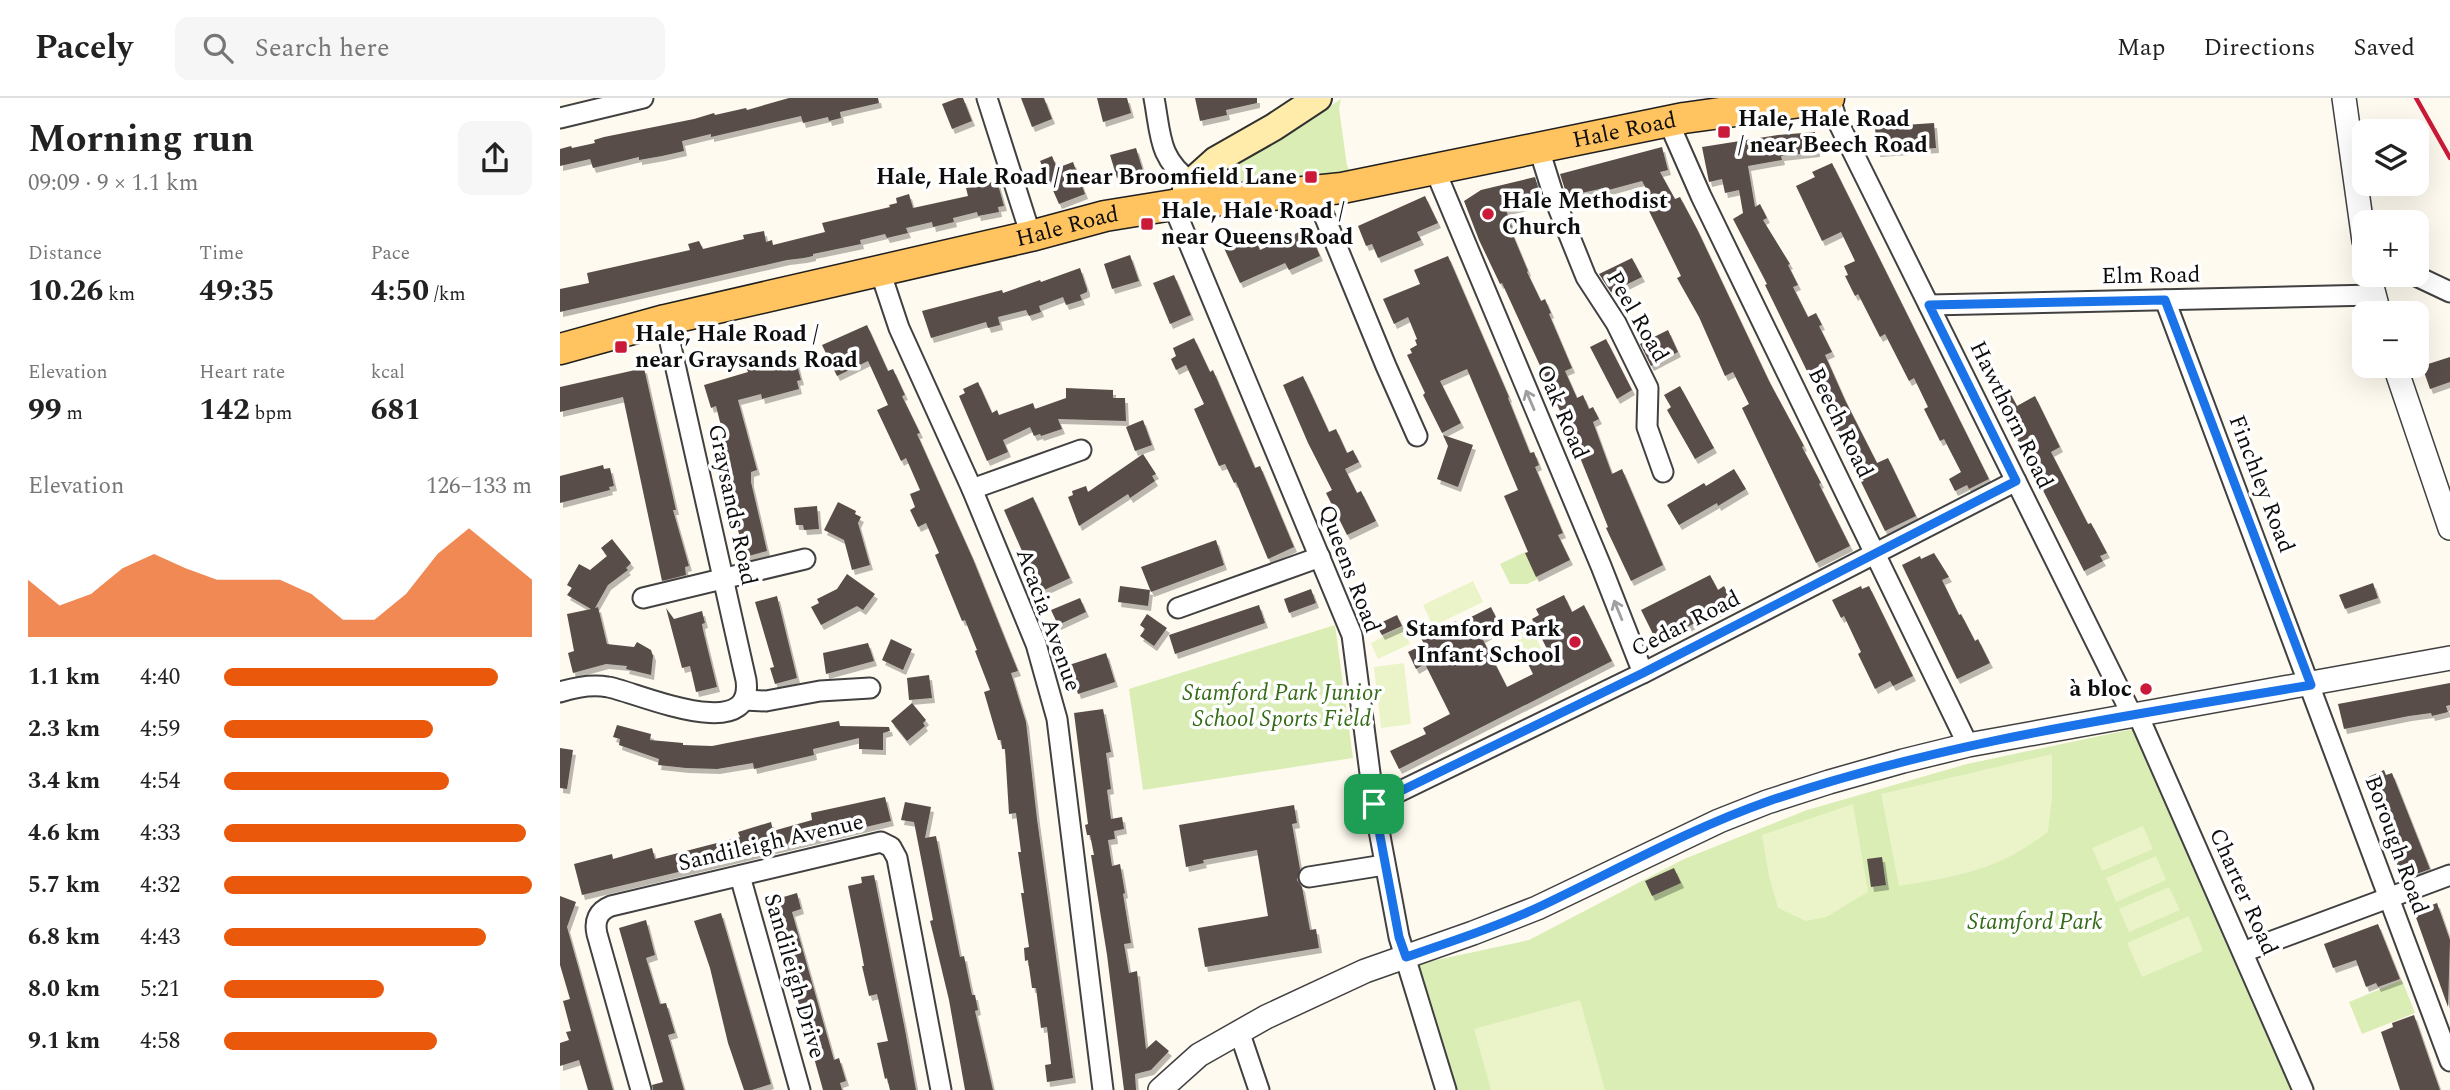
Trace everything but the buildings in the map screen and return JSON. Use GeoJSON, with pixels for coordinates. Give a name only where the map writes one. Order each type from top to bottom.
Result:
{"type":"FeatureCollection","features":[{"type":"Feature","properties":{"kind":"main road"},"geometry":{"type":"LineString","coordinates":[[1183,197],[1216,160],[1318,98]]}},
{"type":"Feature","properties":{"kind":"main road","name":"Hale Road"},"geometry":{"type":"LineString","coordinates":[[560,349],[665,320],[1031,236],[1183,197],[1314,191],[1539,149],[1677,113],[1830,98]]}},
{"type":"Feature","properties":{"kind":"street"},"geometry":{"type":"LineString","coordinates":[[560,118],[643,98]]}},
{"type":"Feature","properties":{"kind":"street"},"geometry":{"type":"LineString","coordinates":[[987,98],[1031,236]]}},
{"type":"Feature","properties":{"kind":"street"},"geometry":{"type":"LineString","coordinates":[[1154,98],[1165,156],[1175,171],[1183,197]]}},
{"type":"Feature","properties":{"kind":"street","name":"Hawthorn Road"},"geometry":{"type":"LineString","coordinates":[[1830,98],[1836,118],[2135,715]]}},
{"type":"Feature","properties":{"kind":"street"},"geometry":{"type":"LineString","coordinates":[[2344,98],[2360,210]]}},
{"type":"Feature","properties":{"kind":"street","name":"Beech Road"},"geometry":{"type":"LineString","coordinates":[[1677,113],[1701,195],[1968,745]]}},
{"type":"Feature","properties":{"kind":"street","name":"Peel Road"},"geometry":{"type":"LineString","coordinates":[[1539,149],[1555,200],[1586,277],[1616,323],[1648,388],[1647,427],[1663,472]]}},
{"type":"Feature","properties":{"kind":"street","name":"Oak Road"},"geometry":{"type":"LineString","coordinates":[[1435,170],[1643,673]]}},
{"type":"Feature","properties":{"kind":"street"},"geometry":{"type":"LineString","coordinates":[[1314,191],[1385,366],[1417,436]]}},
{"type":"Feature","properties":{"kind":"street","name":"Queens Road"},"geometry":{"type":"LineString","coordinates":[[1183,197],[1352,635],[1384,865],[1399,937],[1446,1090]]}},
{"type":"Feature","properties":{"kind":"street","name":"Acacia Avenue"},"geometry":{"type":"LineString","coordinates":[[880,271],[900,328],[972,489],[1036,644],[1057,719],[1102,1090]]}},
{"type":"Feature","properties":{"kind":"street"},"geometry":{"type":"LineString","coordinates":[[2429,282],[2450,292]]}},
{"type":"Feature","properties":{"kind":"street","name":"Elm Road"},"geometry":{"type":"LineString","coordinates":[[1929,305],[2374,294]]}},
{"type":"Feature","properties":{"kind":"street","name":"Finchley Road"},"geometry":{"type":"LineString","coordinates":[[2165,300],[2311,685]]}},
{"type":"Feature","properties":{"kind":"street","name":"Graysands Road"},"geometry":{"type":"LineString","coordinates":[[665,320],[746,680],[744,700]]}},
{"type":"Feature","properties":{"kind":"street"},"geometry":{"type":"LineString","coordinates":[[2399,378],[2450,528]]}},
{"type":"Feature","properties":{"kind":"street"},"geometry":{"type":"LineString","coordinates":[[972,489],[1081,450]]}},
{"type":"Feature","properties":{"kind":"street","name":"Cedar Road"},"geometry":{"type":"LineString","coordinates":[[1374,804],[1643,673],[2016,481]]}},
{"type":"Feature","properties":{"kind":"street"},"geometry":{"type":"LineString","coordinates":[[1178,608],[1320,557]]}},
{"type":"Feature","properties":{"kind":"street"},"geometry":{"type":"LineString","coordinates":[[643,598],[805,559]]}},
{"type":"Feature","properties":{"kind":"street"},"geometry":{"type":"LineString","coordinates":[[1160,1090],[1189,1062],[1239,1031],[1365,971],[1519,916],[1683,837],[1767,802],[1903,761],[1968,745],[2450,658]]}},
{"type":"Feature","properties":{"kind":"street","name":"Borough Road"},"geometry":{"type":"LineString","coordinates":[[2311,685],[2450,1061]]}},
{"type":"Feature","properties":{"kind":"street"},"geometry":{"type":"LineString","coordinates":[[560,692],[583,687],[609,687],[668,706],[696,711],[726,711],[744,700],[766,701],[820,691],[870,688]]}},
{"type":"Feature","properties":{"kind":"street","name":"Charter Road"},"geometry":{"type":"LineString","coordinates":[[2135,715],[2303,1090]]}},
{"type":"Feature","properties":{"kind":"street","name":"Sandileigh Avenue"},"geometry":{"type":"LineString","coordinates":[[641,1090],[597,934],[597,917],[603,910],[877,842],[885,843],[894,849],[942,1090]]}},
{"type":"Feature","properties":{"kind":"street"},"geometry":{"type":"LineString","coordinates":[[1309,877],[1384,865]]}},
{"type":"Feature","properties":{"kind":"street"},"geometry":{"type":"LineString","coordinates":[[2243,952],[2450,875]]}},
{"type":"Feature","properties":{"kind":"street","name":"Sandileigh Drive"},"geometry":{"type":"LineString","coordinates":[[740,876],[800,1090]]}},
{"type":"Feature","properties":{"kind":"street"},"geometry":{"type":"LineString","coordinates":[[1239,1031],[1259,1090]]}},
{"type":"Feature","properties":{"kind":"green space"},"geometry":{"type":"Polygon","coordinates":[[[1341,99],[1339,108],[1347,166],[1352,174],[1228,185],[1225,177],[1231,168],[1304,125],[1341,99]]]}},
{"type":"Feature","properties":{"kind":"green space"},"geometry":{"type":"Polygon","coordinates":[[[1525,552],[1538,579],[1527,584],[1510,584],[1500,564],[1525,552]]]}},
{"type":"Feature","properties":{"kind":"green space"},"geometry":{"type":"Polygon","coordinates":[[[1473,581],[1483,602],[1433,626],[1423,605],[1473,581]]]}},
{"type":"Feature","properties":{"kind":"green space"},"geometry":{"type":"Polygon","coordinates":[[[1525,616],[1541,648],[1526,656],[1509,625],[1525,616]]]}},
{"type":"Feature","properties":{"kind":"green space","name":"Stamford Park Junior School Sports Field"},"geometry":{"type":"Polygon","coordinates":[[[1335,625],[1353,758],[1143,790],[1129,689],[1335,625]]]}},
{"type":"Feature","properties":{"kind":"green space"},"geometry":{"type":"Polygon","coordinates":[[[1402,627],[1410,644],[1378,659],[1371,643],[1402,627]]]}},
{"type":"Feature","properties":{"kind":"green space"},"geometry":{"type":"Polygon","coordinates":[[[1404,663],[1411,724],[1381,728],[1374,667],[1404,663]]]}},
{"type":"Feature","properties":{"kind":"green space","name":"Stamford Park"},"geometry":{"type":"Polygon","coordinates":[[[2133,729],[2296,1090],[1456,1090],[1418,964],[1529,940],[1684,859],[1807,810],[1967,764],[2133,729]]]}},
{"type":"Feature","properties":{"kind":"green space"},"geometry":{"type":"Polygon","coordinates":[[[2052,754],[2052,799],[2048,832],[1994,864],[1959,875],[1899,886],[1881,794],[2052,754]]]}},
{"type":"Feature","properties":{"kind":"green space"},"geometry":{"type":"Polygon","coordinates":[[[1853,804],[1868,892],[1826,917],[1806,921],[1778,908],[1762,835],[1853,804]]]}},
{"type":"Feature","properties":{"kind":"green space"},"geometry":{"type":"Polygon","coordinates":[[[2143,826],[2153,849],[2102,871],[2092,848],[2143,826]]]}},
{"type":"Feature","properties":{"kind":"green space"},"geometry":{"type":"Polygon","coordinates":[[[2156,856],[2166,880],[2116,902],[2106,878],[2156,856]]]}},
{"type":"Feature","properties":{"kind":"green space"},"geometry":{"type":"Polygon","coordinates":[[[2169,887],[2180,910],[2129,932],[2119,909],[2169,887]]]}},
{"type":"Feature","properties":{"kind":"green space"},"geometry":{"type":"Polygon","coordinates":[[[2189,916],[2203,951],[2142,977],[2127,943],[2189,916]]]}},
{"type":"Feature","properties":{"kind":"green space"},"geometry":{"type":"Polygon","coordinates":[[[2402,980],[2415,1013],[2362,1034],[2349,1002],[2402,980]]]}},
{"type":"Feature","properties":{"kind":"green space"},"geometry":{"type":"Polygon","coordinates":[[[1580,1000],[1605,1090],[1491,1090],[1474,1029],[1580,1000]]]}},
{"type":"Feature","properties":{"kind":"railway"},"geometry":{"type":"LineString","coordinates":[[2416,98],[2450,158]]}},
{"type":"Feature","properties":{"kind":"place","name":"Hale, Hale Road / near Beech Road"},"geometry":{"type":"Point","coordinates":[1724,132]}},
{"type":"Feature","properties":{"kind":"place","name":"Hale, Hale Road / near Broomfield Lane"},"geometry":{"type":"Point","coordinates":[1311,177]}},
{"type":"Feature","properties":{"kind":"place","name":"Hale Methodist Church"},"geometry":{"type":"Point","coordinates":[1488,214]}},
{"type":"Feature","properties":{"kind":"place","name":"Hale, Hale Road / near Queens Road"},"geometry":{"type":"Point","coordinates":[1147,224]}},
{"type":"Feature","properties":{"kind":"place","name":"Hale, Hale Road / near Graysands Road"},"geometry":{"type":"Point","coordinates":[621,347]}},
{"type":"Feature","properties":{"kind":"place","name":"Stamford Park Infant School"},"geometry":{"type":"Point","coordinates":[1575,642]}},
{"type":"Feature","properties":{"kind":"place","name":"à bloc"},"geometry":{"type":"Point","coordinates":[2146,689]}},
{"type":"Feature","properties":{"kind":"route"},"geometry":{"type":"LineString","coordinates":[[2165,300],[2311,685],[1968,745],[1829,782],[1719,821],[1536,908],[1406,957],[1399,937],[1374,804],[1643,673],[2016,481],[1929,305],[2165,300]]}}]}
